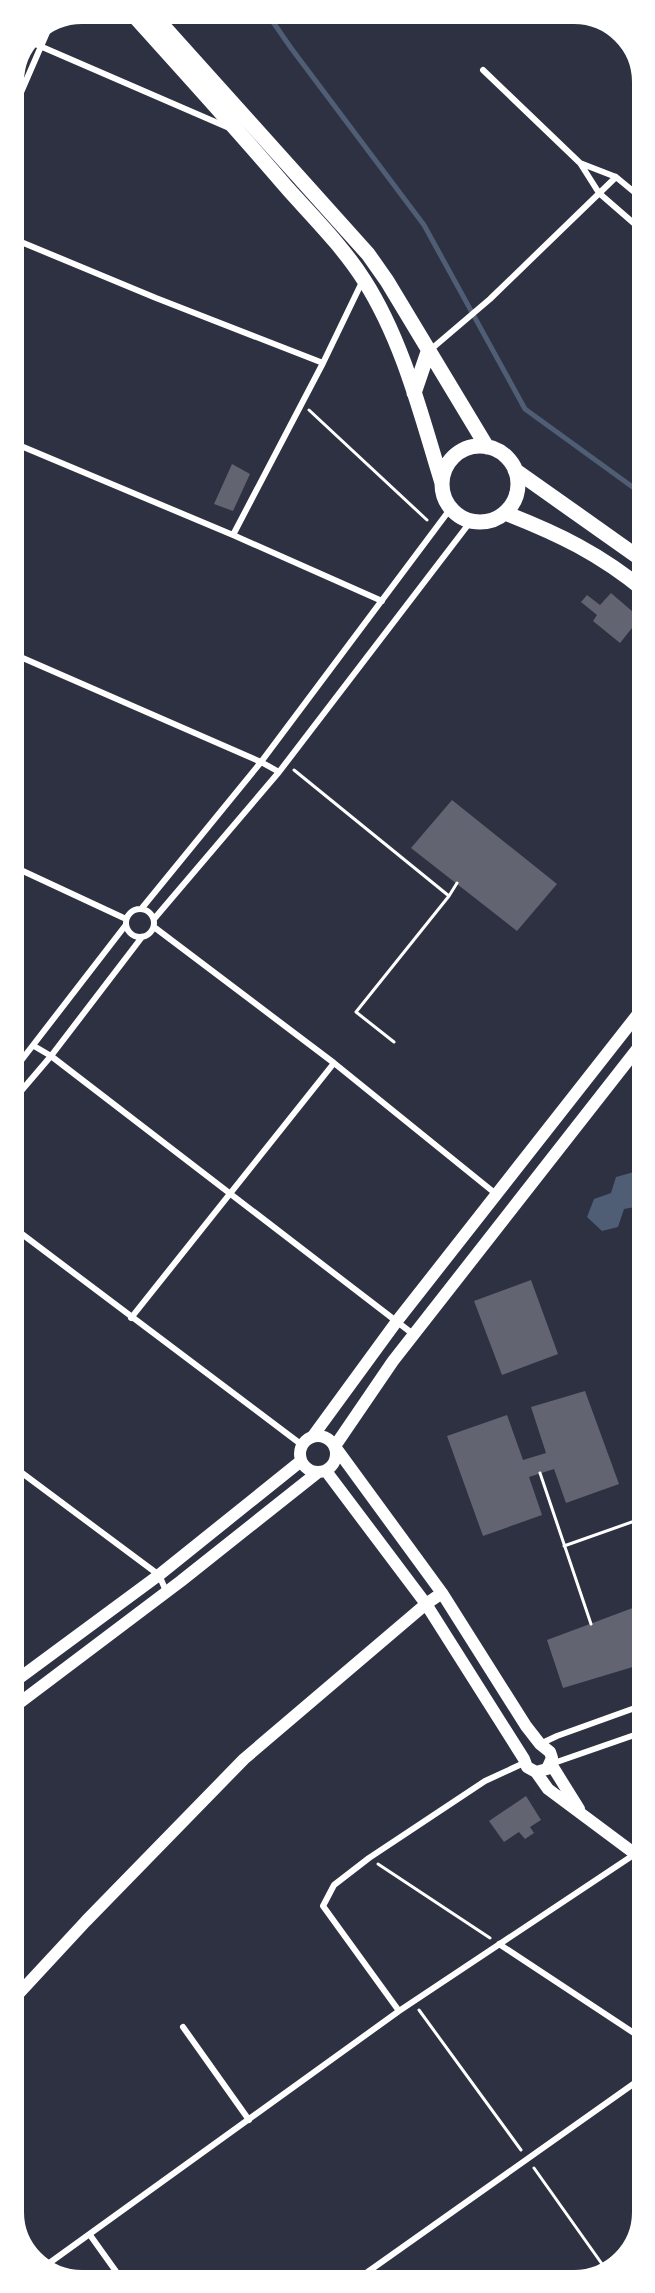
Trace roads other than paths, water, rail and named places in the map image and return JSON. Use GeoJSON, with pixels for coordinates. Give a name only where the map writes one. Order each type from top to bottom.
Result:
{"type":"FeatureCollection","features":[{"type":"Feature","properties":{"kind":"main road"},"geometry":{"type":"LineString","coordinates":[[138,20],[239,131],[363,279],[381,311],[414,393],[444,496],[451,508],[460,516],[471,521],[489,521],[505,513],[513,504],[518,481],[509,459],[500,452],[487,447],[474,447],[462,451],[448,465],[442,483]]}},
{"type":"Feature","properties":{"kind":"main road"},"geometry":{"type":"LineString","coordinates":[[158,20],[368,254],[387,281],[487,447]]}},
{"type":"Feature","properties":{"kind":"main road"},"geometry":{"type":"LineString","coordinates":[[414,393],[428,352]]}},
{"type":"Feature","properties":{"kind":"main road"},"geometry":{"type":"LineString","coordinates":[[515,470],[636,556]]}},
{"type":"Feature","properties":{"kind":"main road"},"geometry":{"type":"LineString","coordinates":[[505,513],[586,549],[636,585]]}},
{"type":"Feature","properties":{"kind":"main road"},"geometry":{"type":"LineString","coordinates":[[635,1854],[548,1789],[536,1772],[527,1767],[426,1604],[321,1472],[307,1470],[299,1453],[302,1445],[313,1436],[397,1321],[636,1016]]}},
{"type":"Feature","properties":{"kind":"main road"},"geometry":{"type":"LineString","coordinates":[[20,1702],[321,1472],[333,1466],[336,1458],[335,1447],[393,1361],[636,1050]]}},
{"type":"Feature","properties":{"kind":"main road"},"geometry":{"type":"LineString","coordinates":[[313,1436],[321,1436],[335,1447],[442,1593],[540,1744],[550,1752],[551,1764],[547,1769],[536,1772]]}},
{"type":"Feature","properties":{"kind":"main road"},"geometry":{"type":"LineString","coordinates":[[20,1678],[159,1575],[301,1461]]}},
{"type":"Feature","properties":{"kind":"main road"},"geometry":{"type":"LineString","coordinates":[[20,1992],[244,1759],[426,1604],[442,1593]]}},
{"type":"Feature","properties":{"kind":"main road"},"geometry":{"type":"LineString","coordinates":[[524,1761],[528,1748],[540,1744]]}},
{"type":"Feature","properties":{"kind":"main road"},"geometry":{"type":"LineString","coordinates":[[551,1764],[584,1818]]}},
{"type":"Feature","properties":{"kind":"street"},"geometry":{"type":"LineString","coordinates":[[20,96],[49,29]]}},
{"type":"Feature","properties":{"kind":"street"},"geometry":{"type":"LineString","coordinates":[[33,43],[239,131]]}},
{"type":"Feature","properties":{"kind":"street"},"geometry":{"type":"LineString","coordinates":[[483,70],[580,163],[599,193],[636,226]]}},
{"type":"Feature","properties":{"kind":"street"},"geometry":{"type":"LineString","coordinates":[[580,163],[616,177],[636,194]]}},
{"type":"Feature","properties":{"kind":"street"},"geometry":{"type":"LineString","coordinates":[[428,352],[490,299],[616,177]]}},
{"type":"Feature","properties":{"kind":"street"},"geometry":{"type":"LineString","coordinates":[[20,242],[323,363]]}},
{"type":"Feature","properties":{"kind":"street"},"geometry":{"type":"LineString","coordinates":[[233,535],[323,363],[363,279]]}},
{"type":"Feature","properties":{"kind":"street"},"geometry":{"type":"LineString","coordinates":[[20,446],[233,535],[382,601]]}},
{"type":"Feature","properties":{"kind":"street"},"geometry":{"type":"LineString","coordinates":[[142,908],[261,762],[451,508]]}},
{"type":"Feature","properties":{"kind":"street"},"geometry":{"type":"LineString","coordinates":[[154,919],[286,764],[471,521]]}},
{"type":"Feature","properties":{"kind":"street"},"geometry":{"type":"LineString","coordinates":[[20,657],[261,762],[279,772]]}},
{"type":"Feature","properties":{"kind":"street"},"geometry":{"type":"LineString","coordinates":[[20,870],[126,922],[134,937],[142,938]]}},
{"type":"Feature","properties":{"kind":"street"},"geometry":{"type":"LineString","coordinates":[[20,1064],[135,909],[142,908],[150,912],[154,919],[154,927],[150,934],[142,938],[51,1056],[20,1092]]}},
{"type":"Feature","properties":{"kind":"street"},"geometry":{"type":"LineString","coordinates":[[154,927],[334,1063],[496,1194]]}},
{"type":"Feature","properties":{"kind":"street"},"geometry":{"type":"LineString","coordinates":[[34,1046],[51,1056],[414,1335]]}},
{"type":"Feature","properties":{"kind":"street"},"geometry":{"type":"LineString","coordinates":[[130,1318],[334,1063]]}},
{"type":"Feature","properties":{"kind":"street"},"geometry":{"type":"LineString","coordinates":[[20,1233],[130,1318],[302,1445]]}},
{"type":"Feature","properties":{"kind":"street"},"geometry":{"type":"LineString","coordinates":[[20,1471],[159,1575],[167,1592]]}},
{"type":"Feature","properties":{"kind":"street"},"geometry":{"type":"LineString","coordinates":[[540,1744],[636,1708]]}},
{"type":"Feature","properties":{"kind":"street"},"geometry":{"type":"LineString","coordinates":[[551,1764],[636,1734]]}},
{"type":"Feature","properties":{"kind":"street"},"geometry":{"type":"LineString","coordinates":[[399,2011],[323,1906],[333,1885],[369,1858],[485,1781],[524,1761]]}},
{"type":"Feature","properties":{"kind":"street"},"geometry":{"type":"LineString","coordinates":[[49,2264],[399,2011],[635,1854]]}},
{"type":"Feature","properties":{"kind":"street"},"geometry":{"type":"LineString","coordinates":[[499,1944],[636,2034]]}},
{"type":"Feature","properties":{"kind":"street"},"geometry":{"type":"LineString","coordinates":[[183,2027],[249,2120]]}},
{"type":"Feature","properties":{"kind":"street"},"geometry":{"type":"LineString","coordinates":[[365,2274],[636,2082]]}},
{"type":"Feature","properties":{"kind":"street"},"geometry":{"type":"LineString","coordinates":[[90,2235],[117,2273]]}},
{"type":"Feature","properties":{"kind":"water"},"geometry":{"type":"Polygon","coordinates":[[[634,1172],[636,1174],[636,1207],[624,1209],[618,1227],[602,1231],[587,1217],[594,1199],[611,1193],[616,1177],[634,1172]]]}},
{"type":"Feature","properties":{"kind":"waterway"},"geometry":{"type":"LineString","coordinates":[[272,20],[424,225],[525,409],[636,489]]}}]}
